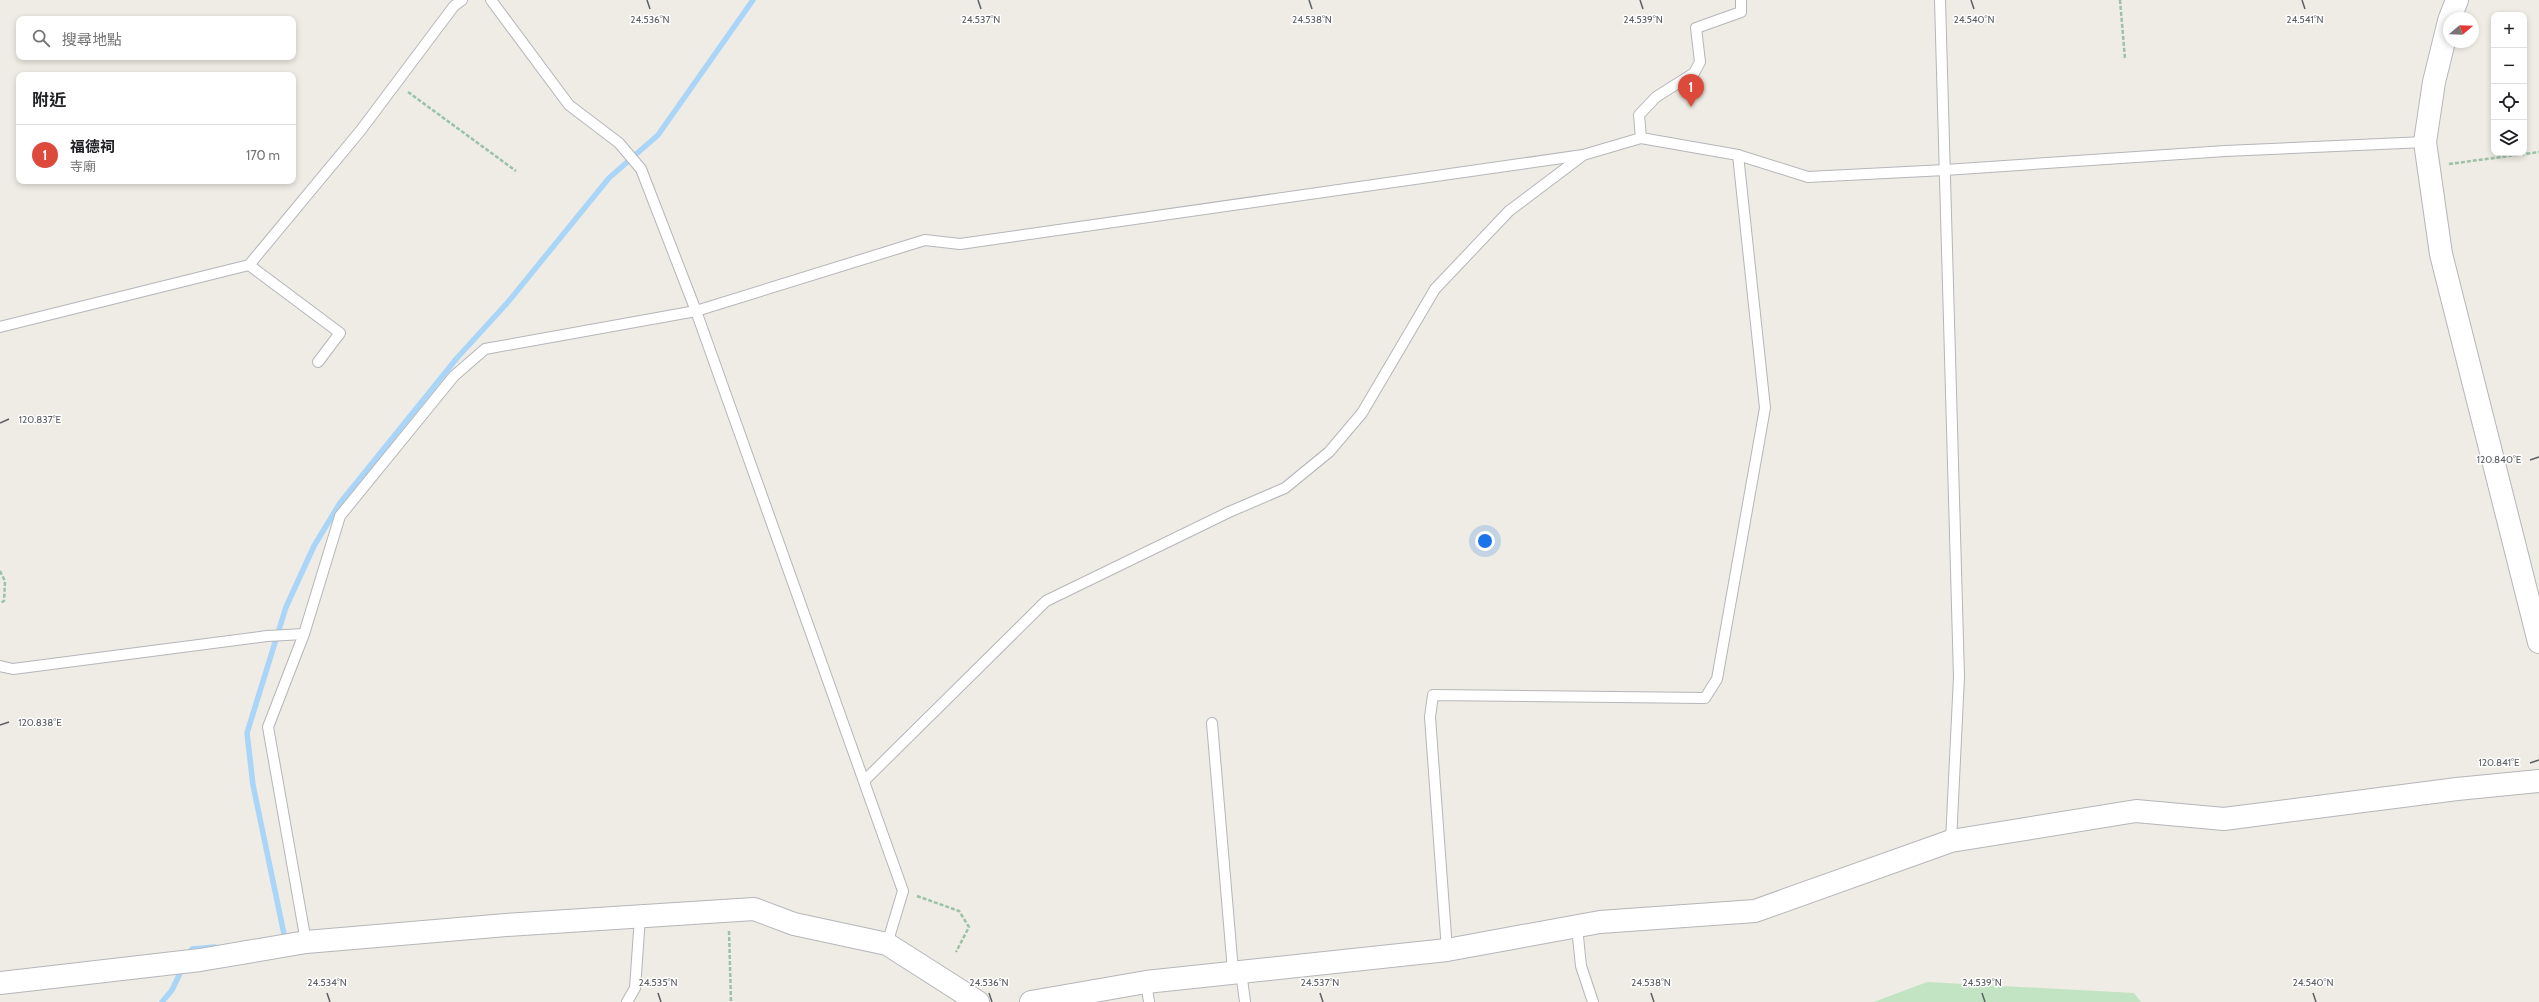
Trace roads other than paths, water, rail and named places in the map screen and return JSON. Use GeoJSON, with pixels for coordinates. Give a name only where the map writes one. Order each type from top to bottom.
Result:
{"type":"FeatureCollection","features":[{"type":"Feature","properties":{"kind":"street"},"geometry":{"type":"LineString","coordinates":[[2452,12],[2457,0]]}},
{"type":"Feature","properties":{"kind":"street"},"geometry":{"type":"LineString","coordinates":[[2443,44],[2434,82],[2425,142],[2441,254],[2535,606],[2539,642]]}},
{"type":"Feature","properties":{"kind":"street"},"geometry":{"type":"LineString","coordinates":[[1030,1002],[1147,992],[1237,971],[1448,950],[1615,920],[1755,911],[1951,841],[2136,811],[2224,820],[2457,789],[2539,781]]}},
{"type":"Feature","properties":{"kind":"street"},"geometry":{"type":"LineString","coordinates":[[0,983],[200,960],[306,942],[506,925],[754,909],[794,924],[887,944],[978,1002]]}},
{"type":"Feature","properties":{"kind":"lane"},"geometry":{"type":"LineString","coordinates":[[0,327],[249,265],[361,130],[454,6],[462,0]]}},
{"type":"Feature","properties":{"kind":"lane"},"geometry":{"type":"LineString","coordinates":[[491,0],[569,105],[619,143],[641,169],[696,311],[865,780],[903,892],[887,944]]}},
{"type":"Feature","properties":{"kind":"lane"},"geometry":{"type":"LineString","coordinates":[[1641,138],[1639,115],[1656,97],[1694,73],[1700,62],[1696,28],[1741,12],[1741,0]]}},
{"type":"Feature","properties":{"kind":"lane"},"geometry":{"type":"LineString","coordinates":[[1940,0],[1960,677],[1951,841]]}},
{"type":"Feature","properties":{"kind":"lane"},"geometry":{"type":"LineString","coordinates":[[306,942],[268,727],[304,634],[340,516],[454,376],[485,349],[696,311],[925,240],[960,244],[1583,155],[1641,138],[1738,155],[1808,177],[1945,170],[2225,151],[2425,142]]}},
{"type":"Feature","properties":{"kind":"lane"},"geometry":{"type":"LineString","coordinates":[[865,780],[1046,601],[1229,512],[1285,488],[1329,452],[1362,412],[1435,289],[1510,211],[1583,155]]}},
{"type":"Feature","properties":{"kind":"lane"},"geometry":{"type":"LineString","coordinates":[[1448,950],[1430,717],[1433,695],[1705,698],[1717,679],[1765,408],[1738,155]]}},
{"type":"Feature","properties":{"kind":"lane"},"geometry":{"type":"LineString","coordinates":[[249,265],[340,333],[318,362]]}},
{"type":"Feature","properties":{"kind":"lane"},"geometry":{"type":"LineString","coordinates":[[0,666],[13,669],[267,636],[304,634]]}},
{"type":"Feature","properties":{"kind":"lane"},"geometry":{"type":"LineString","coordinates":[[1212,723],[1237,971],[1245,1002]]}},
{"type":"Feature","properties":{"kind":"lane"},"geometry":{"type":"LineString","coordinates":[[627,1002],[635,988],[640,917]]}},
{"type":"Feature","properties":{"kind":"lane"},"geometry":{"type":"LineString","coordinates":[[1577,927],[1580,966],[1593,1002]]}},
{"type":"Feature","properties":{"kind":"waterway"},"geometry":{"type":"LineString","coordinates":[[285,939],[253,785],[247,733],[286,607],[314,546],[340,503],[457,358],[508,302],[609,178],[658,135],[753,0]]}},
{"type":"Feature","properties":{"kind":"waterway"},"geometry":{"type":"LineString","coordinates":[[189,955],[192,949],[215,947]]}},
{"type":"Feature","properties":{"kind":"waterway"},"geometry":{"type":"LineString","coordinates":[[162,1002],[172,990],[183,967]]}},
{"type":"Feature","properties":{"kind":"place","name":"福德祠"},"geometry":{"type":"Point","coordinates":[1691,107]}}]}
